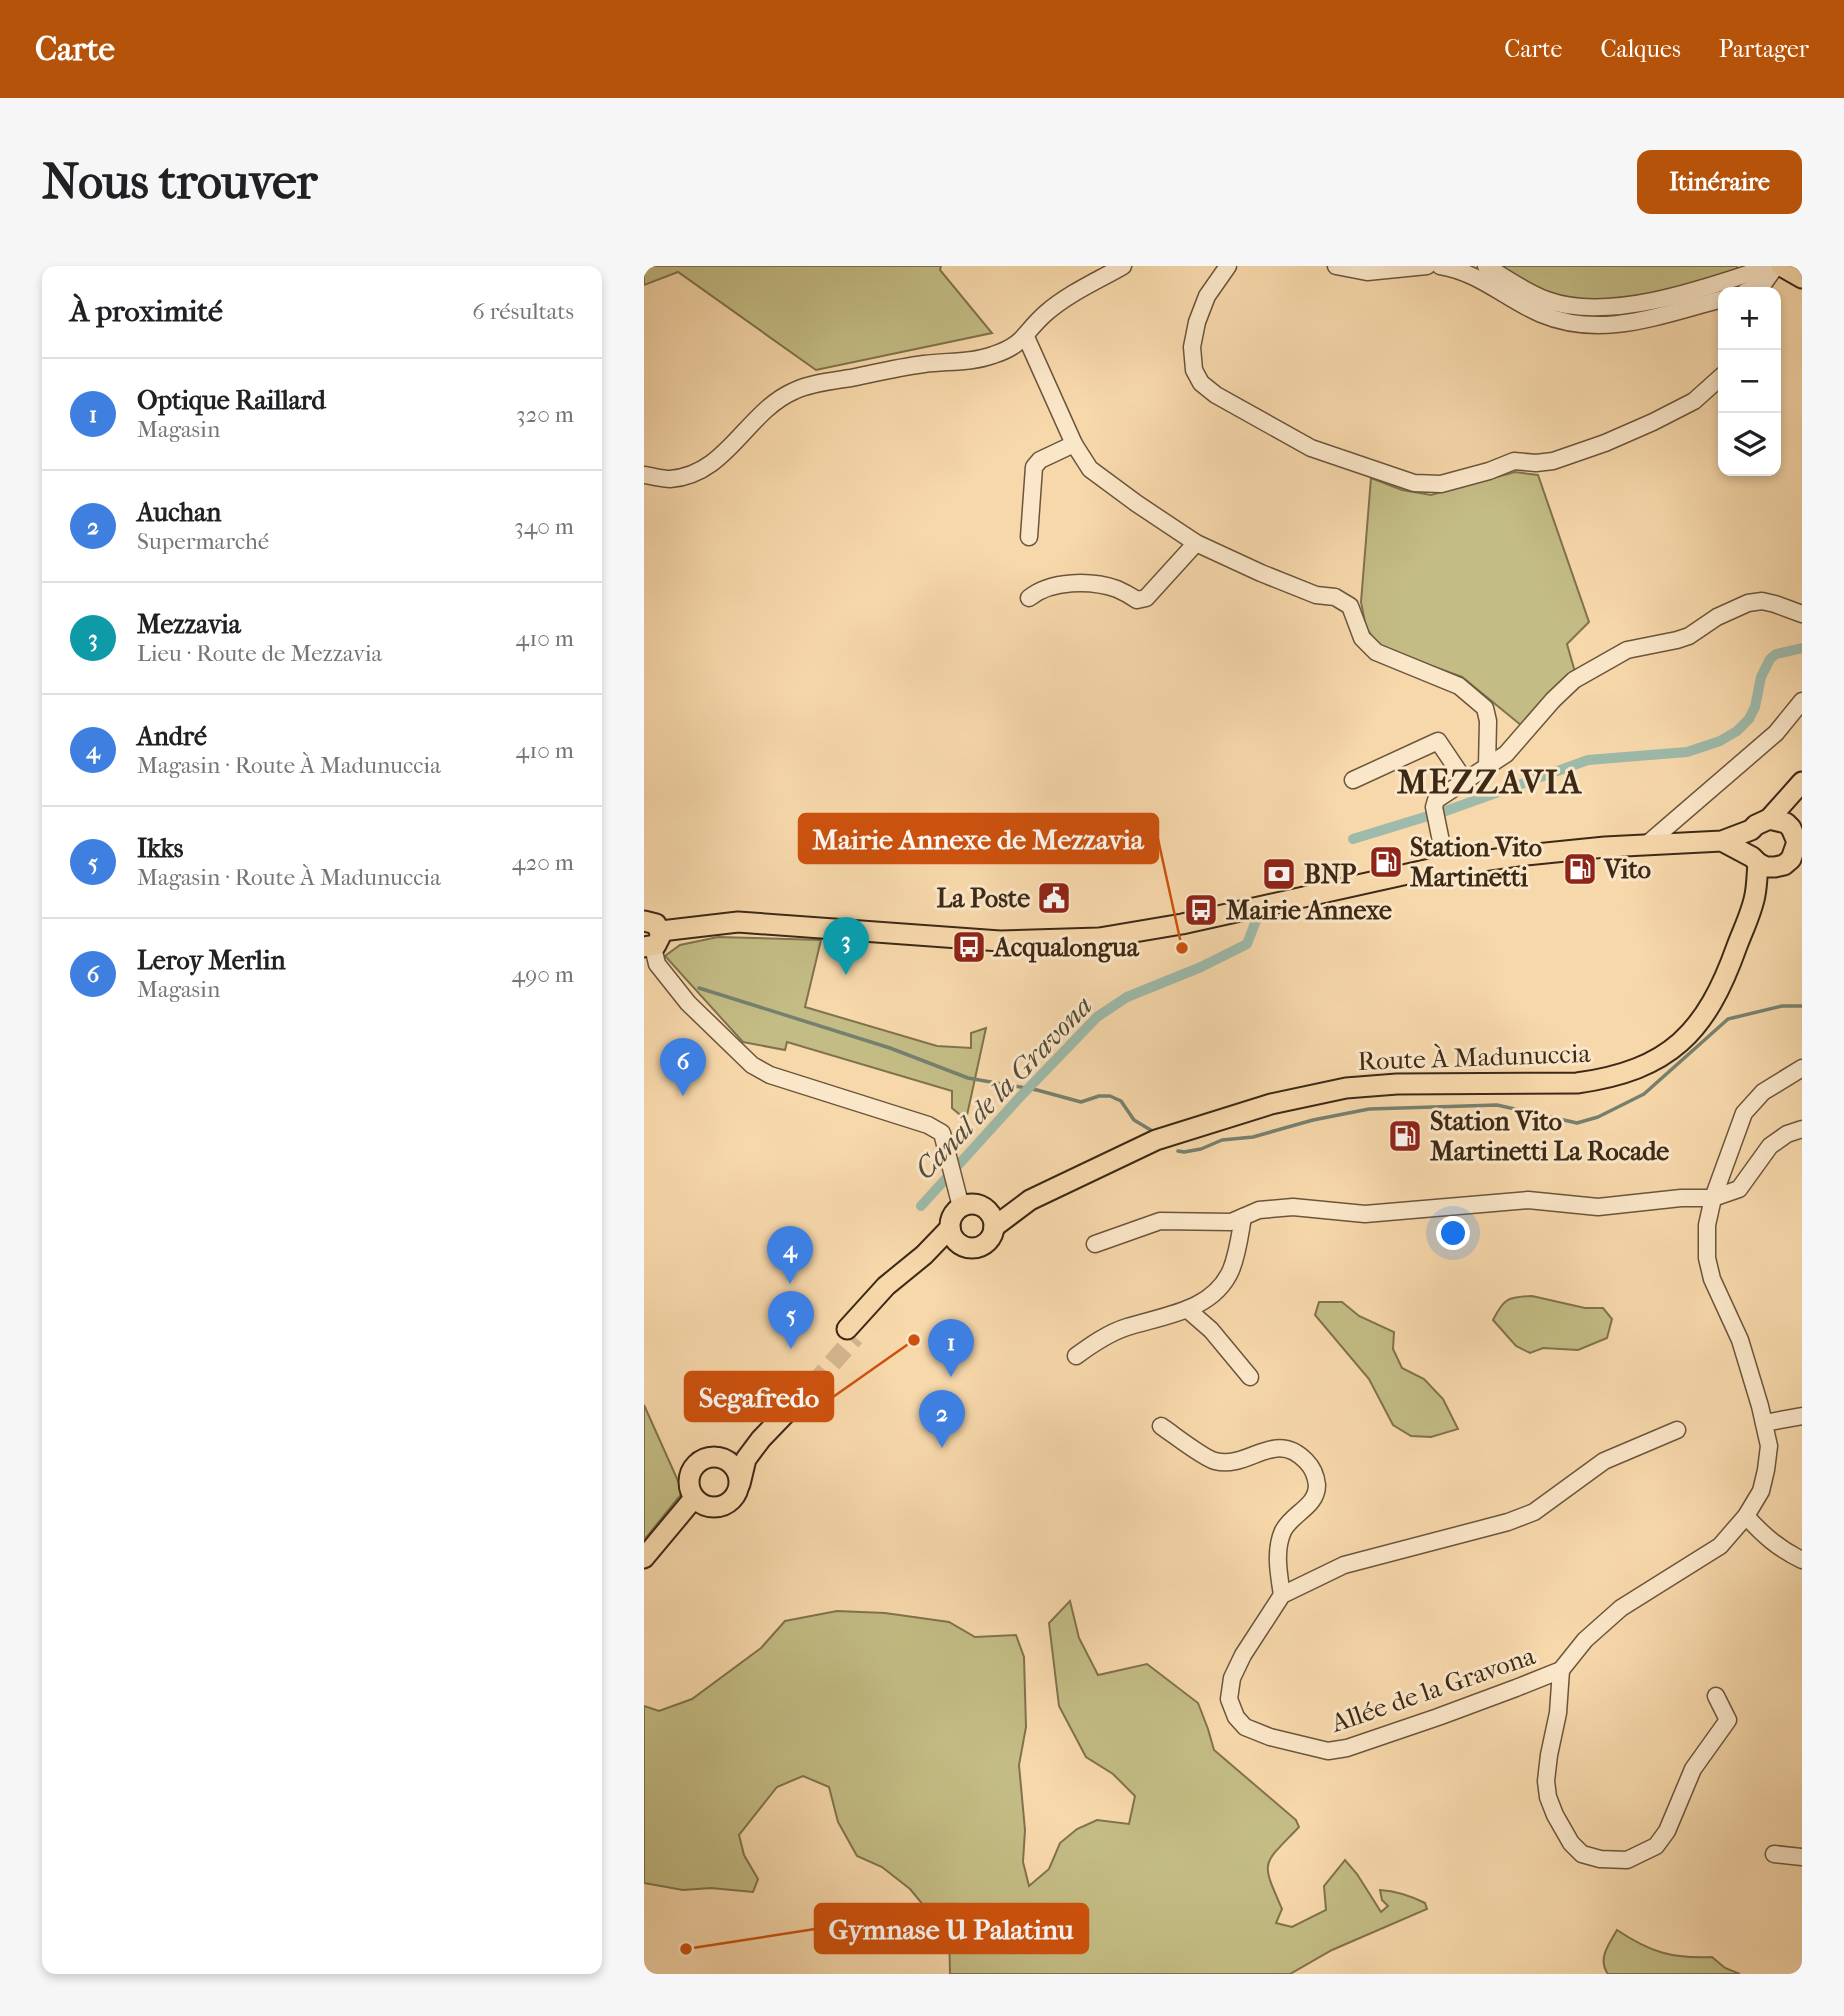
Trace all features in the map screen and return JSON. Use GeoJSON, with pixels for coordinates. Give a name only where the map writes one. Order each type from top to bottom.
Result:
{"type":"FeatureCollection","features":[{"type":"Feature","properties":{"kind":"main road"},"geometry":{"type":"LineString","coordinates":[[1776,266],[1802,278]]}},
{"type":"Feature","properties":{"kind":"main road"},"geometry":{"type":"LineString","coordinates":[[1777,821],[1783,801],[1802,782]]}},
{"type":"Feature","properties":{"kind":"main road"},"geometry":{"type":"LineString","coordinates":[[649,929],[737,922],[1000,941],[1099,938],[1182,924],[1446,866],[1526,855],[1722,841],[1751,830],[1756,825],[1777,821],[1795,834],[1799,841],[1791,859],[1784,865],[1762,863],[1722,841]]}},
{"type":"Feature","properties":{"kind":"main road"},"geometry":{"type":"LineString","coordinates":[[1751,830],[1748,844],[1762,863]]}},
{"type":"Feature","properties":{"kind":"main road","name":"Route À Madunuccia"},"geometry":{"type":"LineString","coordinates":[[994,1227],[1030,1200],[1156,1140],[1271,1104],[1346,1088],[1397,1084],[1577,1083],[1639,1070],[1670,1052],[1710,1008],[1729,971],[1755,897],[1762,863]]}},
{"type":"Feature","properties":{"kind":"main road","name":"Route À Madunuccia"},"geometry":{"type":"LineString","coordinates":[[986,1208],[1030,1200]]}},
{"type":"Feature","properties":{"kind":"main road"},"geometry":{"type":"LineString","coordinates":[[973,1203],[986,1208],[991,1213],[994,1227],[990,1238],[973,1248],[955,1236],[952,1216],[961,1207],[973,1203]]}},
{"type":"Feature","properties":{"kind":"main road"},"geometry":{"type":"LineString","coordinates":[[851,1333],[886,1286],[924,1255],[955,1236]]}},
{"type":"Feature","properties":{"kind":"main road"},"geometry":{"type":"LineString","coordinates":[[730,1462],[738,1448],[809,1380],[746,1459],[740,1483],[737,1493],[731,1501],[712,1508],[702,1505],[694,1498],[689,1487],[690,1475],[696,1465],[706,1458],[719,1457],[730,1462],[740,1483]]}},
{"type":"Feature","properties":{"kind":"main road"},"geometry":{"type":"LineString","coordinates":[[644,1558],[694,1498]]}},
{"type":"Feature","properties":{"kind":"street"},"geometry":{"type":"LineString","coordinates":[[644,475],[668,479],[689,475],[707,467],[774,403],[810,386],[909,366],[974,360],[1014,346],[1026,337],[1045,314],[1068,297],[1123,266]]}},
{"type":"Feature","properties":{"kind":"street"},"geometry":{"type":"LineString","coordinates":[[1228,266],[1207,296],[1197,322],[1192,347],[1194,370],[1201,383],[1216,395],[1311,448],[1415,483],[1441,484],[1514,461],[1553,461],[1605,443],[1694,401],[1718,380]]}},
{"type":"Feature","properties":{"kind":"street"},"geometry":{"type":"LineString","coordinates":[[1336,266],[1367,272],[1427,266]]}},
{"type":"Feature","properties":{"kind":"street"},"geometry":{"type":"LineString","coordinates":[[1440,266],[1453,268],[1480,279],[1541,314],[1574,324],[1618,326],[1718,300]]}},
{"type":"Feature","properties":{"kind":"street"},"geometry":{"type":"LineString","coordinates":[[1486,266],[1530,293],[1549,301],[1580,308],[1625,306],[1694,290],[1776,266]]}},
{"type":"Feature","properties":{"kind":"street"},"geometry":{"type":"LineString","coordinates":[[1765,287],[1776,266]]}},
{"type":"Feature","properties":{"kind":"street"},"geometry":{"type":"LineString","coordinates":[[1026,337],[1073,444],[1090,469],[1196,542],[1316,595],[1335,597],[1350,606],[1362,638],[1376,652],[1459,686],[1485,708],[1488,721],[1487,767]]}},
{"type":"Feature","properties":{"kind":"street"},"geometry":{"type":"LineString","coordinates":[[1029,537],[1034,467],[1040,460],[1073,444]]}},
{"type":"Feature","properties":{"kind":"street"},"geometry":{"type":"LineString","coordinates":[[1029,598],[1036,592],[1055,586],[1080,583],[1116,589],[1137,600],[1146,598],[1196,542]]}},
{"type":"Feature","properties":{"kind":"street"},"geometry":{"type":"LineString","coordinates":[[1446,866],[1434,807],[1436,800],[1506,754],[1553,699],[1574,680],[1627,650],[1689,636],[1717,617],[1748,603],[1762,601],[1802,614]]}},
{"type":"Feature","properties":{"kind":"street"},"geometry":{"type":"LineString","coordinates":[[1646,845],[1776,733],[1802,701]]}},
{"type":"Feature","properties":{"kind":"street"},"geometry":{"type":"LineString","coordinates":[[1353,780],[1438,741],[1465,781]]}},
{"type":"Feature","properties":{"kind":"street"},"geometry":{"type":"LineString","coordinates":[[649,929],[657,964],[688,1003],[752,1065],[770,1075],[928,1125],[942,1133],[947,1143],[961,1207]]}},
{"type":"Feature","properties":{"kind":"street","name":"Allée de la Gravona"},"geometry":{"type":"LineString","coordinates":[[1282,1595],[1243,1654],[1233,1678],[1229,1699],[1236,1717],[1245,1727],[1269,1737],[1328,1751],[1347,1748],[1438,1717],[1561,1670],[1584,1640],[1621,1608],[1720,1546],[1746,1516],[1761,1490],[1769,1446],[1740,1340],[1712,1279],[1707,1258],[1707,1225],[1713,1198],[1744,1113],[1763,1092],[1802,1068]]}},
{"type":"Feature","properties":{"kind":"street"},"geometry":{"type":"LineString","coordinates":[[1095,1244],[1160,1221],[1231,1222],[1259,1210],[1293,1207],[1365,1214],[1528,1200],[1598,1207],[1681,1198],[1713,1198],[1740,1189],[1770,1146],[1787,1134],[1802,1129]]}},
{"type":"Feature","properties":{"kind":"street"},"geometry":{"type":"LineString","coordinates":[[1076,1356],[1095,1342],[1124,1328],[1188,1310],[1218,1289],[1231,1269],[1243,1217]]}},
{"type":"Feature","properties":{"kind":"street"},"geometry":{"type":"LineString","coordinates":[[1188,1310],[1211,1330],[1250,1377]]}},
{"type":"Feature","properties":{"kind":"street"},"geometry":{"type":"LineString","coordinates":[[1764,1423],[1802,1416]]}},
{"type":"Feature","properties":{"kind":"street"},"geometry":{"type":"LineString","coordinates":[[1161,1426],[1214,1461],[1234,1461],[1271,1448],[1284,1448],[1299,1454],[1309,1464],[1316,1479],[1317,1491],[1312,1502],[1294,1517],[1283,1531],[1278,1567],[1282,1595],[1344,1565],[1508,1522],[1534,1512],[1604,1461],[1677,1430]]}},
{"type":"Feature","properties":{"kind":"street"},"geometry":{"type":"LineString","coordinates":[[1746,1516],[1763,1535],[1802,1560]]}},
{"type":"Feature","properties":{"kind":"street"},"geometry":{"type":"LineString","coordinates":[[1561,1670],[1558,1713],[1546,1782],[1548,1797],[1571,1843],[1582,1854],[1600,1859],[1627,1860],[1656,1846],[1684,1794],[1693,1769],[1728,1720],[1716,1696]]}},
{"type":"Feature","properties":{"kind":"street"},"geometry":{"type":"LineString","coordinates":[[1774,1854],[1802,1857]]}},
{"type":"Feature","properties":{"kind":"shaded area"},"geometry":{"type":"Polygon","coordinates":[[[644,266],[941,266],[940,270],[992,333],[816,370],[678,272],[644,285],[644,266]]]}},
{"type":"Feature","properties":{"kind":"shaded area"},"geometry":{"type":"Polygon","coordinates":[[[1501,266],[1736,266],[1743,275],[1625,306],[1549,301],[1501,266]]]}},
{"type":"Feature","properties":{"kind":"shaded area"},"geometry":{"type":"Polygon","coordinates":[[[1515,472],[1538,475],[1589,622],[1567,644],[1575,672],[1522,726],[1462,677],[1380,647],[1366,628],[1361,602],[1371,478],[1402,490],[1431,495],[1515,472]]]}},
{"type":"Feature","properties":{"kind":"shaded area"},"geometry":{"type":"Polygon","coordinates":[[[718,937],[821,940],[805,1007],[937,1046],[971,1048],[971,1033],[986,1028],[966,1120],[952,1108],[952,1091],[787,1042],[785,1050],[743,1042],[665,956],[680,945],[718,937]]]}},
{"type":"Feature","properties":{"kind":"shaded area"},"geometry":{"type":"Polygon","coordinates":[[[1532,1296],[1585,1308],[1603,1308],[1612,1319],[1607,1338],[1578,1350],[1543,1348],[1530,1353],[1516,1346],[1493,1320],[1500,1307],[1508,1300],[1532,1296]]]}},
{"type":"Feature","properties":{"kind":"shaded area"},"geometry":{"type":"Polygon","coordinates":[[[1319,1302],[1342,1302],[1359,1316],[1394,1332],[1393,1349],[1402,1368],[1424,1379],[1443,1399],[1458,1429],[1431,1437],[1411,1436],[1393,1425],[1369,1379],[1315,1315],[1319,1302]]]}},
{"type":"Feature","properties":{"kind":"shaded area"},"geometry":{"type":"Polygon","coordinates":[[[644,1405],[683,1492],[644,1540],[644,1405]]]}},
{"type":"Feature","properties":{"kind":"shaded area"},"geometry":{"type":"Polygon","coordinates":[[[1070,1601],[1079,1638],[1098,1675],[1147,1664],[1198,1703],[1214,1750],[1296,1820],[1299,1827],[1268,1864],[1270,1881],[1282,1909],[1276,1923],[1292,1927],[1326,1910],[1324,1886],[1345,1860],[1381,1912],[1388,1906],[1382,1900],[1380,1890],[1414,1898],[1425,1903],[1427,1909],[1332,1950],[1290,1974],[950,1974],[949,1928],[934,1918],[910,1889],[882,1867],[857,1856],[838,1822],[829,1787],[803,1776],[777,1787],[739,1835],[744,1855],[758,1879],[753,1892],[711,1888],[683,1890],[644,1883],[644,1706],[659,1711],[692,1699],[761,1648],[785,1621],[837,1611],[885,1613],[949,1622],[975,1637],[1016,1635],[1024,1657],[1026,1727],[1019,1765],[1025,1830],[1023,1862],[1029,1886],[1049,1869],[1060,1843],[1077,1829],[1097,1820],[1129,1824],[1135,1796],[1113,1774],[1086,1757],[1059,1706],[1049,1623],[1070,1601]]]}},
{"type":"Feature","properties":{"kind":"shaded area"},"geometry":{"type":"Polygon","coordinates":[[[1617,1930],[1651,1949],[1685,1957],[1712,1957],[1725,1968],[1740,1974],[1608,1974],[1604,1957],[1617,1930]]]}},
{"type":"Feature","properties":{"kind":"waterway","name":"Canal de la Gravona"},"geometry":{"type":"LineString","coordinates":[[1440,813],[1588,760],[1687,752],[1720,741],[1737,731],[1749,719],[1755,707],[1761,677],[1770,659],[1776,654],[1802,648]]}},
{"type":"Feature","properties":{"kind":"waterway","name":"Canal de la Gravona"},"geometry":{"type":"LineString","coordinates":[[1353,839],[1428,816]]}},
{"type":"Feature","properties":{"kind":"waterway","name":"Canal de la Gravona"},"geometry":{"type":"LineString","coordinates":[[921,1206],[1097,1017],[1127,997],[1201,967],[1247,944],[1257,918]]}},
{"type":"Feature","properties":{"kind":"waterway"},"geometry":{"type":"LineString","coordinates":[[699,988],[890,1048],[968,1078],[1037,1090],[1081,1102],[1099,1096],[1110,1096],[1121,1101],[1134,1120],[1154,1132]]}},
{"type":"Feature","properties":{"kind":"waterway"},"geometry":{"type":"LineString","coordinates":[[1178,1151],[1201,1149],[1222,1140],[1253,1137],[1313,1120],[1369,1109],[1497,1105],[1577,1123],[1598,1117],[1644,1094],[1728,1019],[1782,1006],[1802,1006]]}},
{"type":"Feature","properties":{"kind":"tunnel"},"geometry":{"type":"LineString","coordinates":[[813,1385],[855,1337]]}},
{"type":"Feature","properties":{"kind":"place","name":"Station Vito Martinetti"},"geometry":{"type":"Point","coordinates":[1386,862]}},
{"type":"Feature","properties":{"kind":"place","name":"Vito"},"geometry":{"type":"Point","coordinates":[1580,869]}},
{"type":"Feature","properties":{"kind":"place","name":"BNP"},"geometry":{"type":"Point","coordinates":[1279,874]}},
{"type":"Feature","properties":{"kind":"place","name":"La Poste"},"geometry":{"type":"Point","coordinates":[1054,898]}},
{"type":"Feature","properties":{"kind":"place","name":"Mairie Annexe"},"geometry":{"type":"Point","coordinates":[1201,910]}},
{"type":"Feature","properties":{"kind":"place","name":"Acqualongua"},"geometry":{"type":"Point","coordinates":[969,947]}},
{"type":"Feature","properties":{"kind":"place","name":"Mairie Annexe de Mezzavia"},"geometry":{"type":"Point","coordinates":[1182,948]}},
{"type":"Feature","properties":{"kind":"place","name":"Mezzavia"},"geometry":{"type":"Point","coordinates":[846,975]}},
{"type":"Feature","properties":{"kind":"place","name":"Leroy Merlin"},"geometry":{"type":"Point","coordinates":[683,1096]}},
{"type":"Feature","properties":{"kind":"place","name":"Station Vito Martinetti La Rocade"},"geometry":{"type":"Point","coordinates":[1405,1136]}},
{"type":"Feature","properties":{"kind":"place","name":"André"},"geometry":{"type":"Point","coordinates":[790,1284]}},
{"type":"Feature","properties":{"kind":"place","name":"Segafredo"},"geometry":{"type":"Point","coordinates":[914,1340]}},
{"type":"Feature","properties":{"kind":"place","name":"Ikks"},"geometry":{"type":"Point","coordinates":[791,1349]}},
{"type":"Feature","properties":{"kind":"place","name":"Optique Raillard"},"geometry":{"type":"Point","coordinates":[951,1377]}},
{"type":"Feature","properties":{"kind":"place","name":"Auchan"},"geometry":{"type":"Point","coordinates":[942,1448]}},
{"type":"Feature","properties":{"kind":"place","name":"Gymnase U Palatinu"},"geometry":{"type":"Point","coordinates":[686,1949]}},
{"type":"Feature","properties":{"kind":"district","name":"MEZZAVIA"},"geometry":{"type":"Point","coordinates":[1490,781]}}]}
